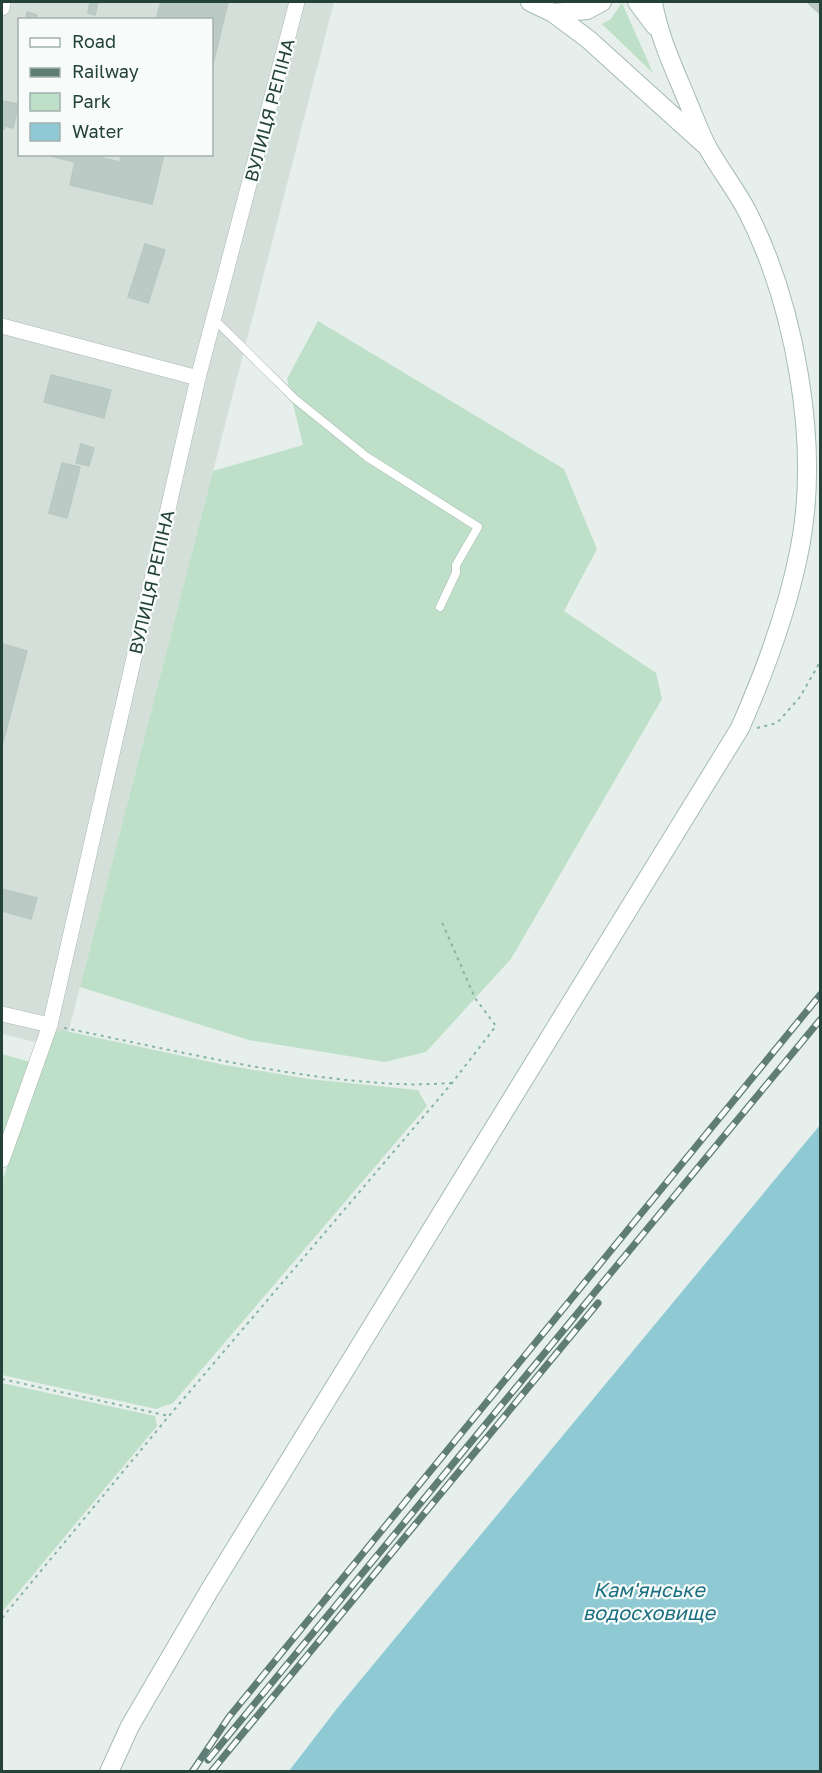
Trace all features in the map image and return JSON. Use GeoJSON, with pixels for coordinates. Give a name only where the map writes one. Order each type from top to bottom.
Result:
{"type":"FeatureCollection","features":[{"type":"Feature","properties":{"kind":"main road"},"geometry":{"type":"LineString","coordinates":[[530,2],[553,13],[588,39],[708,148]]}},
{"type":"Feature","properties":{"kind":"main road"},"geometry":{"type":"LineString","coordinates":[[553,13],[587,10],[602,2]]}},
{"type":"Feature","properties":{"kind":"main road"},"geometry":{"type":"LineString","coordinates":[[637,2],[658,30]]}},
{"type":"Feature","properties":{"kind":"main road"},"geometry":{"type":"LineString","coordinates":[[109,1771],[130,1726],[209,1591],[740,728],[764,673],[782,620],[800,546],[808,476],[802,402],[793,337],[774,271],[747,211],[708,148],[658,30],[653,2]]}},
{"type":"Feature","properties":{"kind":"street"},"geometry":{"type":"LineString","coordinates":[[2,8],[3,2]]}},
{"type":"Feature","properties":{"kind":"street","name":"ВУЛИЦЯ РЕПІНА"},"geometry":{"type":"LineString","coordinates":[[2,1160],[50,1025],[198,378],[297,2]]}},
{"type":"Feature","properties":{"kind":"street"},"geometry":{"type":"LineString","coordinates":[[2,326],[198,378]]}},
{"type":"Feature","properties":{"kind":"street"},"geometry":{"type":"LineString","coordinates":[[2,1014],[50,1025]]}},
{"type":"Feature","properties":{"kind":"lane"},"geometry":{"type":"LineString","coordinates":[[214,319],[295,399],[367,457],[478,526],[456,565],[456,573],[440,607]]}},
{"type":"Feature","properties":{"kind":"path"},"geometry":{"type":"LineString","coordinates":[[740,728],[755,728],[777,723],[800,697],[820,662]]}},
{"type":"Feature","properties":{"kind":"path"},"geometry":{"type":"LineString","coordinates":[[2,1618],[169,1416],[452,1083],[496,1026],[474,998],[441,920]]}},
{"type":"Feature","properties":{"kind":"path"},"geometry":{"type":"LineString","coordinates":[[50,1025],[309,1076],[398,1084],[452,1083]]}},
{"type":"Feature","properties":{"kind":"path"},"geometry":{"type":"LineString","coordinates":[[2,1379],[169,1416]]}},
{"type":"Feature","properties":{"kind":"shaded area"},"geometry":{"type":"Polygon","coordinates":[[[2,2],[334,2],[64,1049],[2,1034],[2,2]]]}},
{"type":"Feature","properties":{"kind":"green space"},"geometry":{"type":"Polygon","coordinates":[[[622,3],[653,73],[602,24],[610,20],[622,3]]]}},
{"type":"Feature","properties":{"kind":"green space"},"geometry":{"type":"Polygon","coordinates":[[[318,321],[564,469],[597,549],[564,611],[656,673],[662,699],[511,959],[426,1052],[385,1062],[249,1040],[80,987],[213,471],[303,445],[287,379],[318,321]]]}},
{"type":"Feature","properties":{"kind":"green space"},"geometry":{"type":"Polygon","coordinates":[[[61,1030],[225,1065],[309,1079],[418,1090],[427,1106],[173,1403],[156,1409],[2,1375],[2,1181],[55,1033],[61,1030]]]}},
{"type":"Feature","properties":{"kind":"green space"},"geometry":{"type":"Polygon","coordinates":[[[2,1054],[30,1062],[2,1140],[2,1054]]]}},
{"type":"Feature","properties":{"kind":"green space"},"geometry":{"type":"Polygon","coordinates":[[[2,1383],[155,1416],[157,1426],[2,1612],[2,1383]]]}},
{"type":"Feature","properties":{"kind":"water","name":"Кам'янське водосховище"},"geometry":{"type":"Polygon","coordinates":[[[820,1125],[820,1771],[289,1771],[339,1706],[820,1125]]]}},
{"type":"Feature","properties":{"kind":"building"},"geometry":{"type":"Polygon","coordinates":[[[90,2],[98,3],[95,15],[88,13],[90,2]]]}},
{"type":"Feature","properties":{"kind":"building"},"geometry":{"type":"Polygon","coordinates":[[[161,2],[228,2],[213,64],[213,18],[157,18],[161,2]]]}},
{"type":"Feature","properties":{"kind":"building"},"geometry":{"type":"Polygon","coordinates":[[[807,2],[820,2],[820,14],[807,2]]]}},
{"type":"Feature","properties":{"kind":"building"},"geometry":{"type":"Polygon","coordinates":[[[27,12],[37,15],[36,18],[26,18],[27,12]]]}},
{"type":"Feature","properties":{"kind":"building"},"geometry":{"type":"Polygon","coordinates":[[[2,101],[18,104],[13,128],[5,126],[2,129],[2,101]]]}},
{"type":"Feature","properties":{"kind":"building"},"geometry":{"type":"Polygon","coordinates":[[[51,156],[94,156],[120,162],[121,156],[164,156],[152,204],[70,185],[75,162],[51,156]]]}},
{"type":"Feature","properties":{"kind":"building"},"geometry":{"type":"Polygon","coordinates":[[[145,244],[165,250],[148,303],[128,297],[145,244]]]}},
{"type":"Feature","properties":{"kind":"building"},"geometry":{"type":"Polygon","coordinates":[[[51,375],[111,390],[104,418],[44,402],[51,375]]]}},
{"type":"Feature","properties":{"kind":"building"},"geometry":{"type":"Polygon","coordinates":[[[81,444],[94,448],[89,466],[76,463],[81,444]]]}},
{"type":"Feature","properties":{"kind":"building"},"geometry":{"type":"Polygon","coordinates":[[[62,463],[80,467],[67,518],[49,513],[62,463]]]}},
{"type":"Feature","properties":{"kind":"building"},"geometry":{"type":"Polygon","coordinates":[[[3,644],[27,651],[2,746],[2,649],[3,644]]]}},
{"type":"Feature","properties":{"kind":"building"},"geometry":{"type":"Polygon","coordinates":[[[2,889],[37,898],[31,919],[2,911],[2,889]]]}},
{"type":"Feature","properties":{"kind":"railway"},"geometry":{"type":"LineString","coordinates":[[192,1772],[229,1717],[820,995]]}},
{"type":"Feature","properties":{"kind":"railway"},"geometry":{"type":"LineString","coordinates":[[208,1760],[820,1020]]}},
{"type":"Feature","properties":{"kind":"railway"},"geometry":{"type":"LineString","coordinates":[[211,1772],[598,1303]]}}]}
